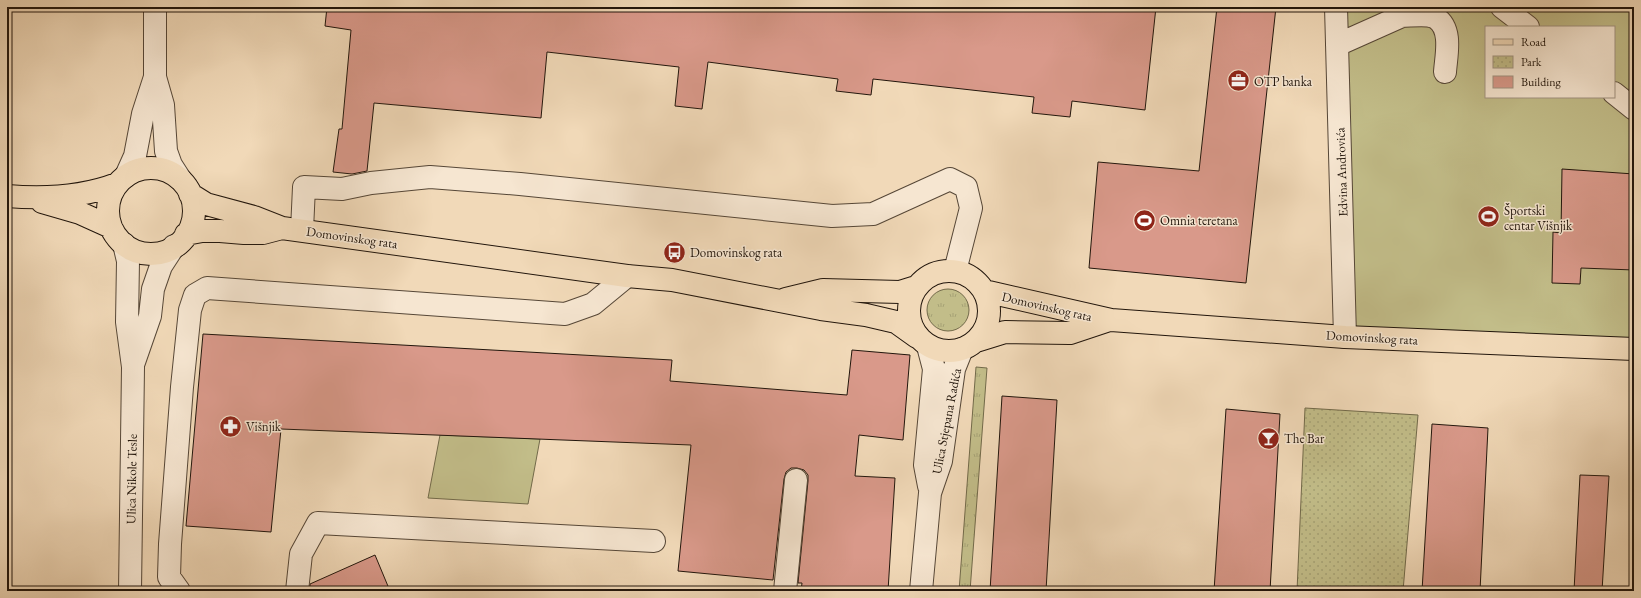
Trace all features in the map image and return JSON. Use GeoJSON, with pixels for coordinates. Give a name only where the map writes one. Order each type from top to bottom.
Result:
{"type":"FeatureCollection","features":[{"type":"Feature","properties":{"kind":"main road"},"geometry":{"type":"LineString","coordinates":[[7,196],[29,198],[79,194],[102,190],[139,169],[154,168],[172,174],[185,187],[193,207],[192,220],[180,240],[162,252],[148,254],[136,251],[116,237],[111,227],[108,215],[109,202],[122,180]]}},
{"type":"Feature","properties":{"kind":"main road","name":"Domovinskog rata"},"geometry":{"type":"LineString","coordinates":[[185,187],[206,204],[292,229],[627,276],[672,280],[821,309],[866,315],[896,322],[922,341]]}},
{"type":"Feature","properties":{"kind":"main road"},"geometry":{"type":"LineString","coordinates":[[29,198],[80,213],[111,227]]}},
{"type":"Feature","properties":{"kind":"main road","name":"Domovinskog rata"},"geometry":{"type":"LineString","coordinates":[[180,240],[202,232],[220,231],[263,233],[292,229]]}},
{"type":"Feature","properties":{"kind":"main road"},"geometry":{"type":"LineString","coordinates":[[944,271],[955,271],[966,275],[976,282],[984,291],[988,303],[988,322],[982,334],[969,345],[953,351],[940,351],[922,341],[911,325],[908,312],[910,299],[916,287],[924,279],[944,271]]}},
{"type":"Feature","properties":{"kind":"main road","name":"Domovinskog rata"},"geometry":{"type":"LineString","coordinates":[[779,300],[823,290],[900,292],[916,287]]}},
{"type":"Feature","properties":{"kind":"main road","name":"Domovinskog rata"},"geometry":{"type":"LineString","coordinates":[[984,291],[1110,320],[1345,337],[1634,349]]}},
{"type":"Feature","properties":{"kind":"main road","name":"Domovinskog rata"},"geometry":{"type":"LineString","coordinates":[[969,345],[1005,332],[1070,333],[1110,320]]}},
{"type":"Feature","properties":{"kind":"street"},"geometry":{"type":"LineString","coordinates":[[122,180],[135,156],[143,114],[154,77],[155,7]]}},
{"type":"Feature","properties":{"kind":"street","name":"Edvina Androvića"},"geometry":{"type":"LineString","coordinates":[[1336,7],[1345,337]]}},
{"type":"Feature","properties":{"kind":"street"},"geometry":{"type":"LineString","coordinates":[[1502,7],[1527,26]]}},
{"type":"Feature","properties":{"kind":"street"},"geometry":{"type":"LineString","coordinates":[[1337,45],[1405,12],[1436,18],[1444,27],[1448,40],[1445,72]]}},
{"type":"Feature","properties":{"kind":"street"},"geometry":{"type":"LineString","coordinates":[[154,77],[163,105],[166,150],[171,165],[185,187]]}},
{"type":"Feature","properties":{"kind":"street"},"geometry":{"type":"LineString","coordinates":[[1615,94],[1634,109]]}},
{"type":"Feature","properties":{"kind":"street"},"geometry":{"type":"LineString","coordinates":[[292,229],[304,187],[342,189],[371,183],[430,177],[528,185],[832,216],[872,214],[950,179],[966,187],[971,208],[955,271]]}},
{"type":"Feature","properties":{"kind":"street","name":"Ulica Nikole Tesle"},"geometry":{"type":"LineString","coordinates":[[133,367],[150,316],[152,289],[162,266],[180,240]]}},
{"type":"Feature","properties":{"kind":"street","name":"Ulica Nikole Tesle"},"geometry":{"type":"LineString","coordinates":[[124,244],[128,261],[127,322],[133,367],[130,591]]}},
{"type":"Feature","properties":{"kind":"street"},"geometry":{"type":"LineString","coordinates":[[178,591],[169,577],[170,544],[182,387],[190,310],[196,295],[207,288],[565,314],[593,304],[627,276]]}},
{"type":"Feature","properties":{"kind":"street","name":"Ulica Stjepana Radića"},"geometry":{"type":"LineString","coordinates":[[922,341],[934,369],[925,465],[930,493]]}},
{"type":"Feature","properties":{"kind":"street","name":"Ulica Stjepana Radića"},"geometry":{"type":"LineString","coordinates":[[921,591],[930,493],[941,461],[954,369],[969,345]]}},
{"type":"Feature","properties":{"kind":"street"},"geometry":{"type":"LineString","coordinates":[[785,591],[796,480]]}},
{"type":"Feature","properties":{"kind":"street"},"geometry":{"type":"LineString","coordinates":[[297,591],[301,554],[318,523],[654,541]]}},
{"type":"Feature","properties":{"kind":"green space","name":"Športski centar Višnjik"},"geometry":{"type":"Polygon","coordinates":[[[1337,7],[1634,7],[1634,349],[1345,337],[1337,7]]]}},
{"type":"Feature","properties":{"kind":"green space"},"geometry":{"type":"Polygon","coordinates":[[[948,289],[963,295],[969,310],[963,325],[948,331],[933,325],[927,310],[933,295],[948,289]]]}},
{"type":"Feature","properties":{"kind":"green space"},"geometry":{"type":"Polygon","coordinates":[[[976,367],[987,368],[970,591],[959,591],[976,367]]]}},
{"type":"Feature","properties":{"kind":"green space"},"geometry":{"type":"Polygon","coordinates":[[[1305,408],[1418,415],[1403,591],[1297,591],[1305,408]]]}},
{"type":"Feature","properties":{"kind":"green space"},"geometry":{"type":"Polygon","coordinates":[[[440,435],[540,439],[528,504],[428,498],[440,435]]]}},
{"type":"Feature","properties":{"kind":"building"},"geometry":{"type":"Polygon","coordinates":[[[327,7],[1156,7],[1145,110],[1072,101],[1070,117],[1032,113],[1034,97],[873,79],[871,95],[836,91],[838,79],[708,62],[702,109],[675,106],[679,67],[547,52],[541,118],[374,103],[367,171],[352,174],[333,172],[339,129],[342,129],[351,30],[325,26],[327,7]]]}},
{"type":"Feature","properties":{"kind":"building"},"geometry":{"type":"Polygon","coordinates":[[[1217,7],[1276,7],[1246,283],[1089,268],[1098,162],[1199,171],[1217,7]]]}},
{"type":"Feature","properties":{"kind":"building"},"geometry":{"type":"Polygon","coordinates":[[[1562,169],[1634,174],[1634,270],[1581,268],[1580,284],[1552,283],[1553,232],[1561,233],[1562,169]]]}},
{"type":"Feature","properties":{"kind":"building"},"geometry":{"type":"Polygon","coordinates":[[[203,334],[672,360],[670,381],[847,395],[852,350],[910,355],[903,440],[859,435],[855,476],[895,478],[888,591],[801,591],[802,583],[798,583],[808,475],[804,470],[797,468],[791,468],[786,472],[784,479],[773,580],[678,571],[691,445],[281,429],[271,532],[186,526],[203,334]]]}},
{"type":"Feature","properties":{"kind":"building"},"geometry":{"type":"Polygon","coordinates":[[[1002,396],[1057,400],[1046,591],[990,591],[1002,396]]]}},
{"type":"Feature","properties":{"kind":"building"},"geometry":{"type":"Polygon","coordinates":[[[1226,409],[1280,414],[1270,591],[1214,591],[1226,409]]]}},
{"type":"Feature","properties":{"kind":"building"},"geometry":{"type":"Polygon","coordinates":[[[1432,424],[1488,428],[1480,591],[1422,591],[1432,424]]]}},
{"type":"Feature","properties":{"kind":"building"},"geometry":{"type":"Polygon","coordinates":[[[1580,475],[1609,476],[1602,591],[1574,591],[1580,475]]]}},
{"type":"Feature","properties":{"kind":"building"},"geometry":{"type":"Polygon","coordinates":[[[375,555],[390,591],[310,591],[310,584],[375,555]]]}},
{"type":"Feature","properties":{"kind":"place","name":"OTP banka"},"geometry":{"type":"Point","coordinates":[1238,81]}},
{"type":"Feature","properties":{"kind":"place","name":"Športski centar Višnjik"},"geometry":{"type":"Point","coordinates":[1488,217]}},
{"type":"Feature","properties":{"kind":"place","name":"Omnia teretana"},"geometry":{"type":"Point","coordinates":[1144,220]}},
{"type":"Feature","properties":{"kind":"place","name":"Domovinskog rata"},"geometry":{"type":"Point","coordinates":[675,252]}},
{"type":"Feature","properties":{"kind":"place","name":"Višnjik"},"geometry":{"type":"Point","coordinates":[231,426]}},
{"type":"Feature","properties":{"kind":"place","name":"The Bar"},"geometry":{"type":"Point","coordinates":[1268,438]}}]}
